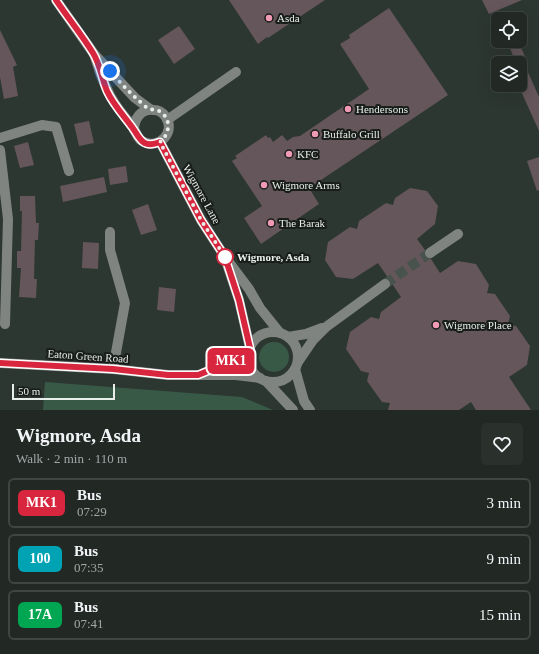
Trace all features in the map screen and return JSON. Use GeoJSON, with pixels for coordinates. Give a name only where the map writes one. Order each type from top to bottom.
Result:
{"type":"FeatureCollection","features":[{"type":"Feature","properties":{"kind":"street"},"geometry":{"type":"LineString","coordinates":[[56,0],[94,54],[130,92],[150,109],[160,112],[167,120],[169,125],[167,135],[160,142],[155,144],[144,142],[136,135],[108,92],[94,54]]}},
{"type":"Feature","properties":{"kind":"street"},"geometry":{"type":"LineString","coordinates":[[167,120],[236,72]]}},
{"type":"Feature","properties":{"kind":"street"},"geometry":{"type":"LineString","coordinates":[[134,130],[134,124],[139,114],[150,109]]}},
{"type":"Feature","properties":{"kind":"street"},"geometry":{"type":"LineString","coordinates":[[0,138],[42,125],[56,127],[68,171]]}},
{"type":"Feature","properties":{"kind":"street","name":"Wigmore Lane"},"geometry":{"type":"LineString","coordinates":[[160,142],[201,220],[225,257],[249,289],[260,308],[284,335]]}},
{"type":"Feature","properties":{"kind":"street"},"geometry":{"type":"LineString","coordinates":[[0,150],[4,219],[5,324]]}},
{"type":"Feature","properties":{"kind":"street"},"geometry":{"type":"LineString","coordinates":[[110,232],[110,250],[125,303],[113,369]]}},
{"type":"Feature","properties":{"kind":"street"},"geometry":{"type":"LineString","coordinates":[[430,253],[458,234]]}},
{"type":"Feature","properties":{"kind":"street","name":"Wigmore Lane"},"geometry":{"type":"LineString","coordinates":[[225,257],[239,300],[250,350]]}},
{"type":"Feature","properties":{"kind":"street"},"geometry":{"type":"LineString","coordinates":[[263,380],[279,382],[291,375],[313,340],[326,327],[384,284]]}},
{"type":"Feature","properties":{"kind":"street"},"geometry":{"type":"LineString","coordinates":[[293,410],[254,373],[248,359],[250,350],[255,340],[271,332],[284,335],[306,334],[326,327]]}},
{"type":"Feature","properties":{"kind":"street"},"geometry":{"type":"LineString","coordinates":[[284,335],[293,342],[297,348],[298,355],[296,366],[304,401],[310,410]]}},
{"type":"Feature","properties":{"kind":"street","name":"Eaton Green Road"},"geometry":{"type":"LineString","coordinates":[[198,375],[218,367],[250,350]]}},
{"type":"Feature","properties":{"kind":"street","name":"Eaton Green Road"},"geometry":{"type":"LineString","coordinates":[[0,363],[113,369],[168,375],[236,374],[263,380]]}},
{"type":"Feature","properties":{"kind":"green space"},"geometry":{"type":"Polygon","coordinates":[[[274,342],[285,346],[289,357],[285,368],[274,372],[263,368],[259,357],[263,346],[274,342]]]}},
{"type":"Feature","properties":{"kind":"green space"},"geometry":{"type":"Polygon","coordinates":[[[45,382],[242,397],[273,410],[43,410],[45,382]]]}},
{"type":"Feature","properties":{"kind":"building","name":"Asda"},"geometry":{"type":"Polygon","coordinates":[[[229,0],[325,0],[258,44],[229,0]]]}},
{"type":"Feature","properties":{"kind":"building"},"geometry":{"type":"Polygon","coordinates":[[[482,0],[522,0],[491,12],[489,14],[482,0]]]}},
{"type":"Feature","properties":{"kind":"building"},"geometry":{"type":"Polygon","coordinates":[[[389,8],[448,95],[309,188],[319,204],[261,244],[244,218],[262,206],[232,161],[237,158],[235,156],[266,135],[268,138],[270,137],[273,142],[282,135],[287,141],[293,137],[300,136],[369,89],[340,44],[350,38],[349,35],[389,8]]]}},
{"type":"Feature","properties":{"kind":"building"},"geometry":{"type":"Polygon","coordinates":[[[179,26],[195,49],[174,64],[158,40],[179,26]]]}},
{"type":"Feature","properties":{"kind":"building"},"geometry":{"type":"Polygon","coordinates":[[[0,30],[17,65],[13,67],[18,96],[4,99],[0,77],[0,30]]]}},
{"type":"Feature","properties":{"kind":"building"},"geometry":{"type":"Polygon","coordinates":[[[510,48],[521,48],[525,56],[513,56],[510,48]]]}},
{"type":"Feature","properties":{"kind":"building"},"geometry":{"type":"Polygon","coordinates":[[[527,70],[539,97],[539,131],[521,92],[527,92],[527,70]]]}},
{"type":"Feature","properties":{"kind":"building"},"geometry":{"type":"Polygon","coordinates":[[[89,121],[94,143],[79,146],[74,124],[89,121]]]}},
{"type":"Feature","properties":{"kind":"building"},"geometry":{"type":"Polygon","coordinates":[[[28,142],[34,165],[20,168],[14,146],[28,142]]]}},
{"type":"Feature","properties":{"kind":"building"},"geometry":{"type":"Polygon","coordinates":[[[539,157],[539,190],[537,191],[527,161],[539,157]]]}},
{"type":"Feature","properties":{"kind":"building"},"geometry":{"type":"Polygon","coordinates":[[[126,166],[128,182],[110,185],[108,169],[126,166]]]}},
{"type":"Feature","properties":{"kind":"building"},"geometry":{"type":"Polygon","coordinates":[[[104,177],[107,192],[63,202],[60,186],[104,177]]]}},
{"type":"Feature","properties":{"kind":"building","name":"Wigmore Place"},"geometry":{"type":"Polygon","coordinates":[[[410,188],[427,191],[438,206],[435,224],[417,239],[425,250],[425,257],[431,259],[440,273],[458,261],[476,264],[489,285],[487,293],[495,294],[510,316],[508,324],[516,326],[530,346],[527,365],[509,377],[531,410],[476,410],[471,402],[459,410],[388,410],[390,403],[382,402],[367,381],[369,373],[361,371],[346,349],[350,332],[371,317],[379,319],[381,312],[401,297],[378,263],[353,279],[336,277],[325,260],[328,242],[350,227],[357,229],[359,221],[386,203],[393,205],[395,198],[410,188]]]}},
{"type":"Feature","properties":{"kind":"building"},"geometry":{"type":"Polygon","coordinates":[[[20,196],[35,196],[36,223],[39,223],[38,240],[35,240],[34,279],[37,279],[36,298],[19,297],[21,268],[17,268],[17,251],[21,251],[22,211],[20,211],[20,196]]]}},
{"type":"Feature","properties":{"kind":"building"},"geometry":{"type":"Polygon","coordinates":[[[148,204],[157,230],[141,235],[132,210],[148,204]]]}},
{"type":"Feature","properties":{"kind":"building"},"geometry":{"type":"Polygon","coordinates":[[[83,242],[99,243],[98,269],[82,268],[83,242]]]}},
{"type":"Feature","properties":{"kind":"building"},"geometry":{"type":"Polygon","coordinates":[[[159,287],[176,289],[174,312],[157,310],[159,287]]]}},
{"type":"Feature","properties":{"kind":"tunnel"},"geometry":{"type":"LineString","coordinates":[[385,284],[430,253]]}},
{"type":"Feature","properties":{"kind":"bus line","name":"MK1"},"geometry":{"type":"LineString","coordinates":[[0,363],[113,369],[168,375],[198,375],[249,352],[250,348],[239,300],[225,257],[201,220],[160,142],[149,144],[140,140],[136,135],[108,92],[94,54],[56,0]]}},
{"type":"Feature","properties":{"kind":"place","name":"Asda"},"geometry":{"type":"Point","coordinates":[269,18]}},
{"type":"Feature","properties":{"kind":"place","name":"Hendersons"},"geometry":{"type":"Point","coordinates":[348,109]}},
{"type":"Feature","properties":{"kind":"place","name":"Buffalo Grill"},"geometry":{"type":"Point","coordinates":[315,134]}},
{"type":"Feature","properties":{"kind":"place","name":"KFC"},"geometry":{"type":"Point","coordinates":[289,154]}},
{"type":"Feature","properties":{"kind":"place","name":"Wigmore Arms"},"geometry":{"type":"Point","coordinates":[264,185]}},
{"type":"Feature","properties":{"kind":"place","name":"The Barak"},"geometry":{"type":"Point","coordinates":[271,223]}},
{"type":"Feature","properties":{"kind":"place","name":"Wigmore, Asda"},"geometry":{"type":"Point","coordinates":[225,257]}},
{"type":"Feature","properties":{"kind":"place","name":"Wigmore Place"},"geometry":{"type":"Point","coordinates":[436,325]}},
{"type":"Feature","properties":{"kind":"route"},"geometry":{"type":"LineString","coordinates":[[110,71],[136,98],[150,109],[165,115],[169,125],[169,130],[167,135],[160,142],[201,220],[225,257]]}}]}
